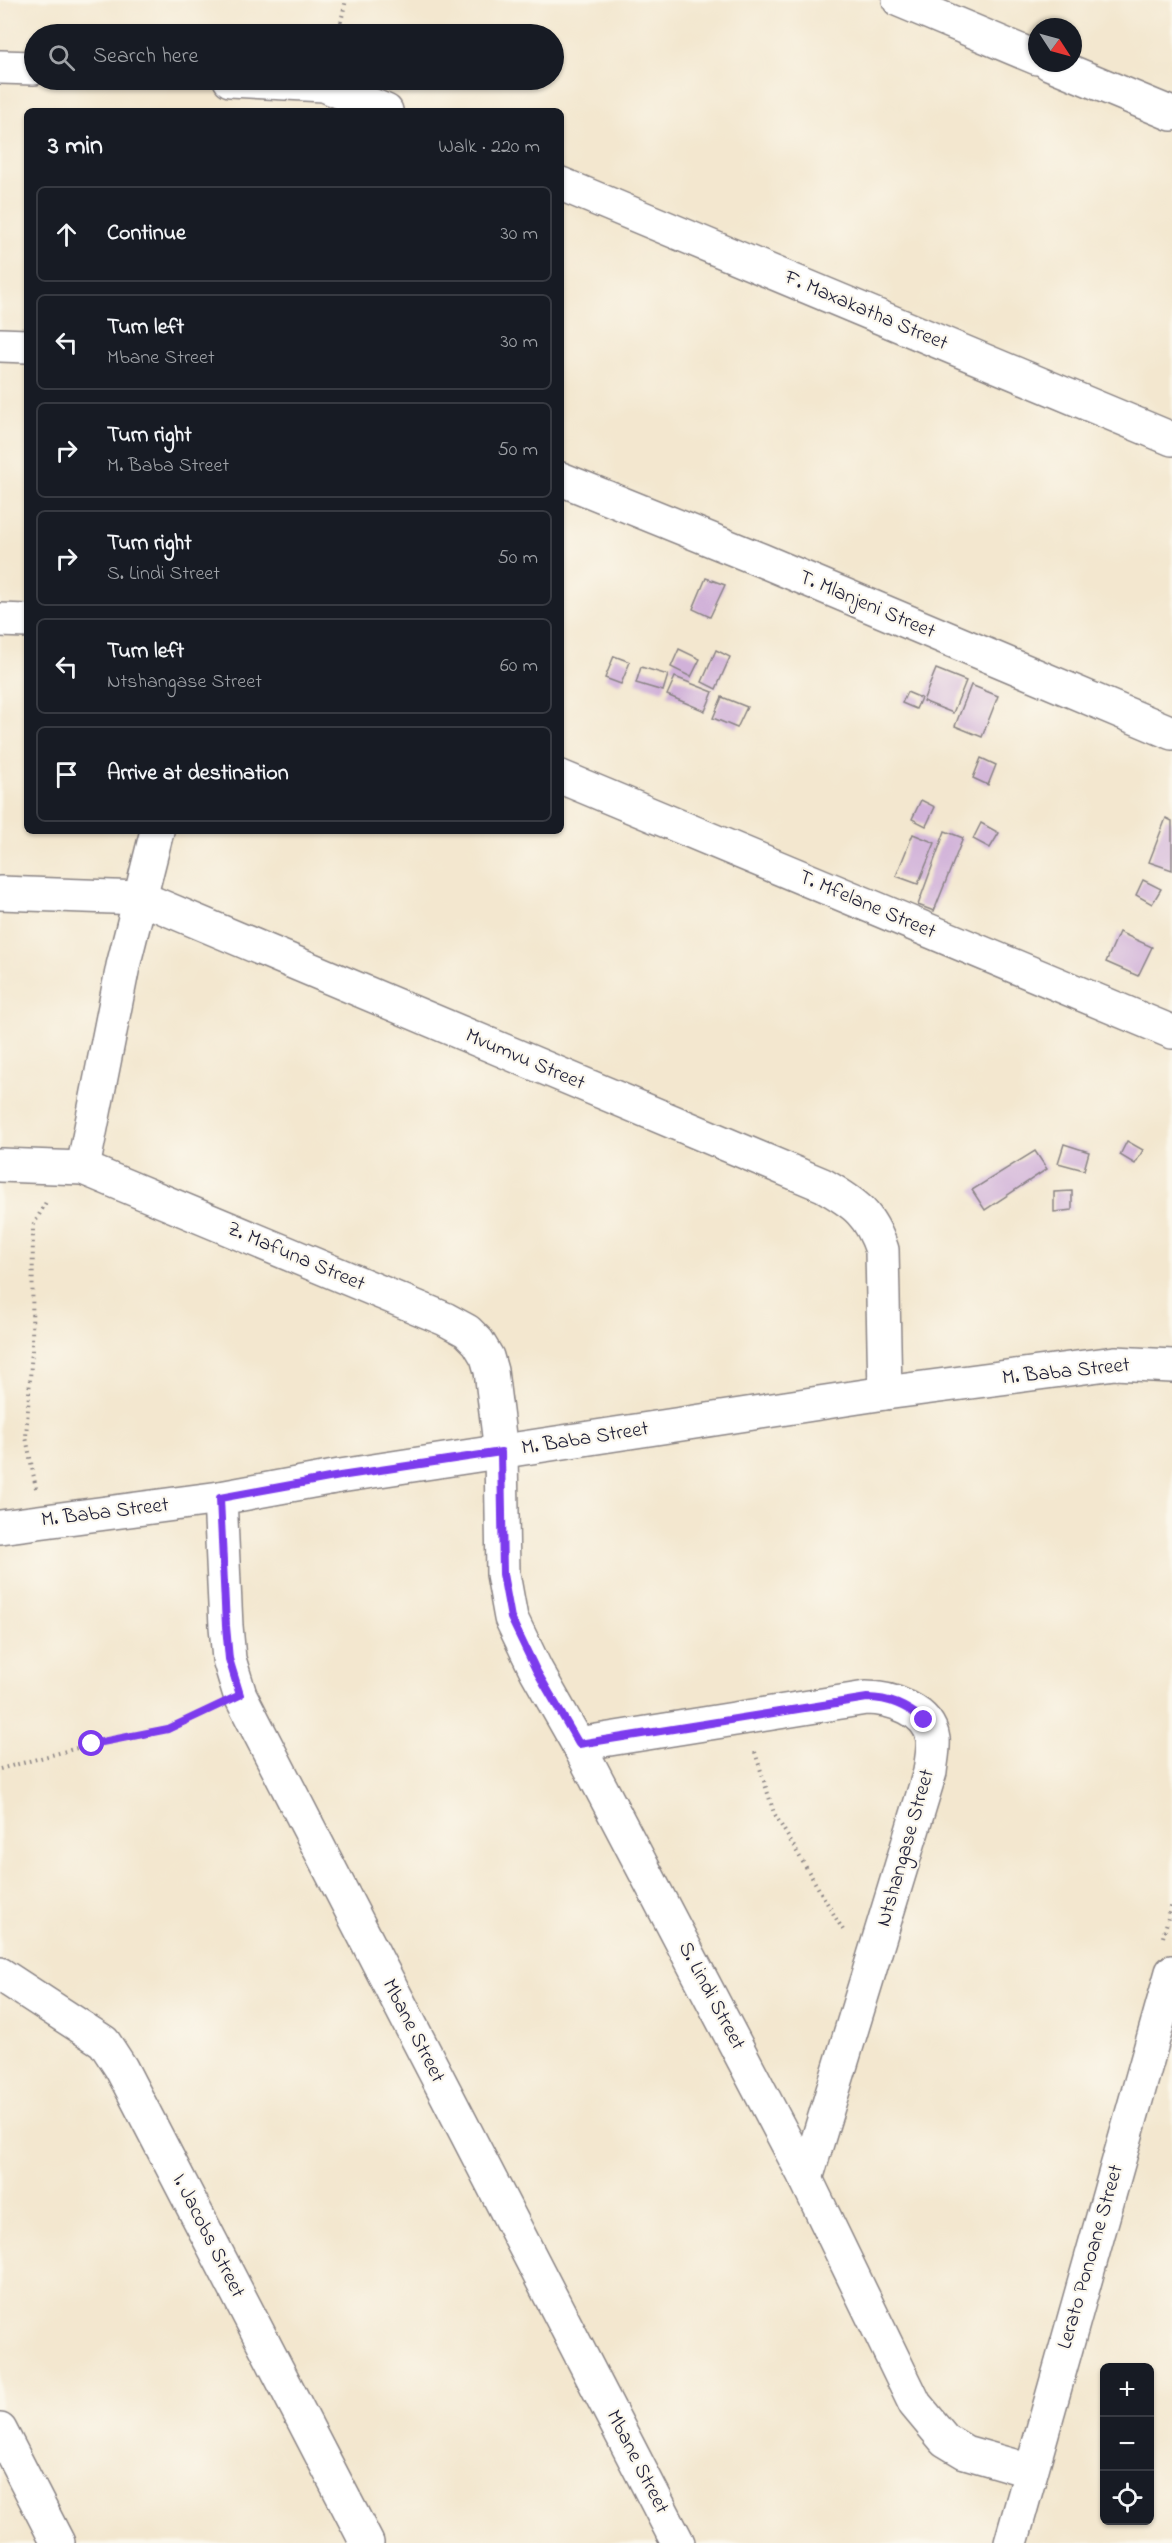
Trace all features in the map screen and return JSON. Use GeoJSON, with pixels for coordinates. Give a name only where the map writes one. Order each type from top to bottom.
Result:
{"type":"FeatureCollection","features":[{"type":"Feature","properties":{"kind":"street"},"geometry":{"type":"LineString","coordinates":[[898,0],[1028,54]]}},
{"type":"Feature","properties":{"kind":"street"},"geometry":{"type":"LineString","coordinates":[[0,67],[24,68]]}},
{"type":"Feature","properties":{"kind":"street"},"geometry":{"type":"LineString","coordinates":[[1071,72],[1172,114]]}},
{"type":"Feature","properties":{"kind":"street"},"geometry":{"type":"LineString","coordinates":[[281,90],[371,108]]}},
{"type":"Feature","properties":{"kind":"street","name":"F. Maxakatha Street"},"geometry":{"type":"LineString","coordinates":[[564,185],[1172,439]]}},
{"type":"Feature","properties":{"kind":"street"},"geometry":{"type":"LineString","coordinates":[[0,345],[24,346]]}},
{"type":"Feature","properties":{"kind":"street","name":"T. Mlanjeni Street"},"geometry":{"type":"LineString","coordinates":[[564,480],[761,560],[1172,733]]}},
{"type":"Feature","properties":{"kind":"street"},"geometry":{"type":"LineString","coordinates":[[0,620],[24,621]]}},
{"type":"Feature","properties":{"kind":"street","name":"T. Mfelane Street"},"geometry":{"type":"LineString","coordinates":[[564,778],[1172,1032]]}},
{"type":"Feature","properties":{"kind":"street"},"geometry":{"type":"LineString","coordinates":[[83,1168],[123,966],[157,834]]}},
{"type":"Feature","properties":{"kind":"street","name":"Mvumvu Street"},"geometry":{"type":"LineString","coordinates":[[0,893],[141,898],[823,1185],[852,1202],[866,1215],[875,1229],[882,1250],[885,1393]]}},
{"type":"Feature","properties":{"kind":"street","name":"Z. Mafuna Street"},"geometry":{"type":"LineString","coordinates":[[0,1165],[83,1168],[467,1331],[483,1350],[491,1371],[501,1452]]}},
{"type":"Feature","properties":{"kind":"street","name":"M. Baba Street"},"geometry":{"type":"LineString","coordinates":[[0,1527],[220,1498],[340,1476],[885,1393],[1115,1363],[1172,1366]]}},
{"type":"Feature","properties":{"kind":"street","name":"S. Lindi Street"},"geometry":{"type":"LineString","coordinates":[[501,1452],[503,1574],[511,1618],[536,1670],[579,1744],[806,2179],[915,2403],[945,2440],[965,2452],[1031,2471]]}},
{"type":"Feature","properties":{"kind":"street","name":"Mbane Street"},"geometry":{"type":"LineString","coordinates":[[220,1498],[228,1648],[240,1695],[678,2543]]}},
{"type":"Feature","properties":{"kind":"street","name":"Ntshangase Street"},"geometry":{"type":"LineString","coordinates":[[579,1744],[875,1698],[883,1698],[906,1706],[924,1720],[933,1738],[930,1772],[806,2179]]}},
{"type":"Feature","properties":{"kind":"street","name":"Lerato Ponoane Street"},"geometry":{"type":"LineString","coordinates":[[1011,2543],[1172,1972]]}},
{"type":"Feature","properties":{"kind":"street","name":"I. Jacobs Street"},"geometry":{"type":"LineString","coordinates":[[0,1974],[104,2042],[121,2068],[367,2543]]}},
{"type":"Feature","properties":{"kind":"street"},"geometry":{"type":"LineString","coordinates":[[0,2430],[58,2543]]}},
{"type":"Feature","properties":{"kind":"path"},"geometry":{"type":"LineString","coordinates":[[340,24],[346,0]]}},
{"type":"Feature","properties":{"kind":"path"},"geometry":{"type":"LineString","coordinates":[[42,1521],[26,1437],[32,1350],[33,1226],[50,1194],[83,1168]]}},
{"type":"Feature","properties":{"kind":"path"},"geometry":{"type":"LineString","coordinates":[[0,1769],[92,1744],[168,1729],[240,1695]]}},
{"type":"Feature","properties":{"kind":"path"},"geometry":{"type":"LineString","coordinates":[[743,1717],[774,1813],[869,1974]]}},
{"type":"Feature","properties":{"kind":"building"},"geometry":{"type":"Polygon","coordinates":[[[706,578],[725,585],[710,617],[693,609],[706,578]]]}},
{"type":"Feature","properties":{"kind":"building"},"geometry":{"type":"Polygon","coordinates":[[[679,649],[700,659],[691,677],[671,667],[679,649]]]}},
{"type":"Feature","properties":{"kind":"building"},"geometry":{"type":"Polygon","coordinates":[[[716,650],[730,657],[716,689],[702,682],[716,650]]]}},
{"type":"Feature","properties":{"kind":"building"},"geometry":{"type":"Polygon","coordinates":[[[614,656],[630,662],[621,684],[605,678],[614,656]]]}},
{"type":"Feature","properties":{"kind":"building"},"geometry":{"type":"Polygon","coordinates":[[[641,667],[668,675],[663,691],[636,683],[641,667]]]}},
{"type":"Feature","properties":{"kind":"building"},"geometry":{"type":"Polygon","coordinates":[[[936,669],[966,681],[953,713],[923,701],[936,669]]]}},
{"type":"Feature","properties":{"kind":"building"},"geometry":{"type":"Polygon","coordinates":[[[675,677],[713,692],[705,711],[667,695],[675,677]]]}},
{"type":"Feature","properties":{"kind":"building"},"geometry":{"type":"Polygon","coordinates":[[[971,685],[998,696],[982,737],[955,726],[971,685]]]}},
{"type":"Feature","properties":{"kind":"building"},"geometry":{"type":"Polygon","coordinates":[[[907,692],[921,698],[916,709],[902,703],[907,692]]]}},
{"type":"Feature","properties":{"kind":"building"},"geometry":{"type":"Polygon","coordinates":[[[722,697],[747,707],[737,728],[713,718],[722,697]]]}},
{"type":"Feature","properties":{"kind":"building"},"geometry":{"type":"Polygon","coordinates":[[[981,758],[996,765],[988,785],[973,778],[981,758]]]}},
{"type":"Feature","properties":{"kind":"building"},"geometry":{"type":"Polygon","coordinates":[[[921,800],[935,807],[926,826],[912,819],[921,800]]]}},
{"type":"Feature","properties":{"kind":"building"},"geometry":{"type":"Polygon","coordinates":[[[1166,818],[1172,821],[1172,870],[1149,862],[1166,818]]]}},
{"type":"Feature","properties":{"kind":"building"},"geometry":{"type":"Polygon","coordinates":[[[981,823],[999,833],[990,848],[973,839],[981,823]]]}},
{"type":"Feature","properties":{"kind":"building"},"geometry":{"type":"Polygon","coordinates":[[[945,831],[963,838],[934,911],[918,905],[945,831]]]}},
{"type":"Feature","properties":{"kind":"building"},"geometry":{"type":"Polygon","coordinates":[[[913,834],[935,843],[918,884],[896,876],[913,834]]]}},
{"type":"Feature","properties":{"kind":"building"},"geometry":{"type":"Polygon","coordinates":[[[1143,880],[1161,889],[1152,904],[1136,895],[1143,880]]]}},
{"type":"Feature","properties":{"kind":"building"},"geometry":{"type":"Polygon","coordinates":[[[1119,932],[1152,947],[1138,976],[1106,962],[1119,932]]]}},
{"type":"Feature","properties":{"kind":"building"},"geometry":{"type":"Polygon","coordinates":[[[1127,1141],[1143,1150],[1135,1164],[1120,1155],[1127,1141]]]}},
{"type":"Feature","properties":{"kind":"building"},"geometry":{"type":"Polygon","coordinates":[[[1064,1144],[1089,1152],[1084,1170],[1058,1163],[1064,1144]]]}},
{"type":"Feature","properties":{"kind":"building"},"geometry":{"type":"Polygon","coordinates":[[[1035,1151],[1047,1169],[985,1210],[972,1190],[1035,1151]]]}},
{"type":"Feature","properties":{"kind":"building"},"geometry":{"type":"Polygon","coordinates":[[[1072,1191],[1072,1210],[1054,1212],[1054,1192],[1072,1191]]]}},
{"type":"Feature","properties":{"kind":"route"},"geometry":{"type":"LineString","coordinates":[[92,1744],[168,1729],[240,1695],[229,1659],[220,1498],[340,1476],[501,1452],[503,1574],[511,1618],[536,1670],[579,1744],[867,1698],[883,1698],[906,1706],[924,1720]]}}]}
